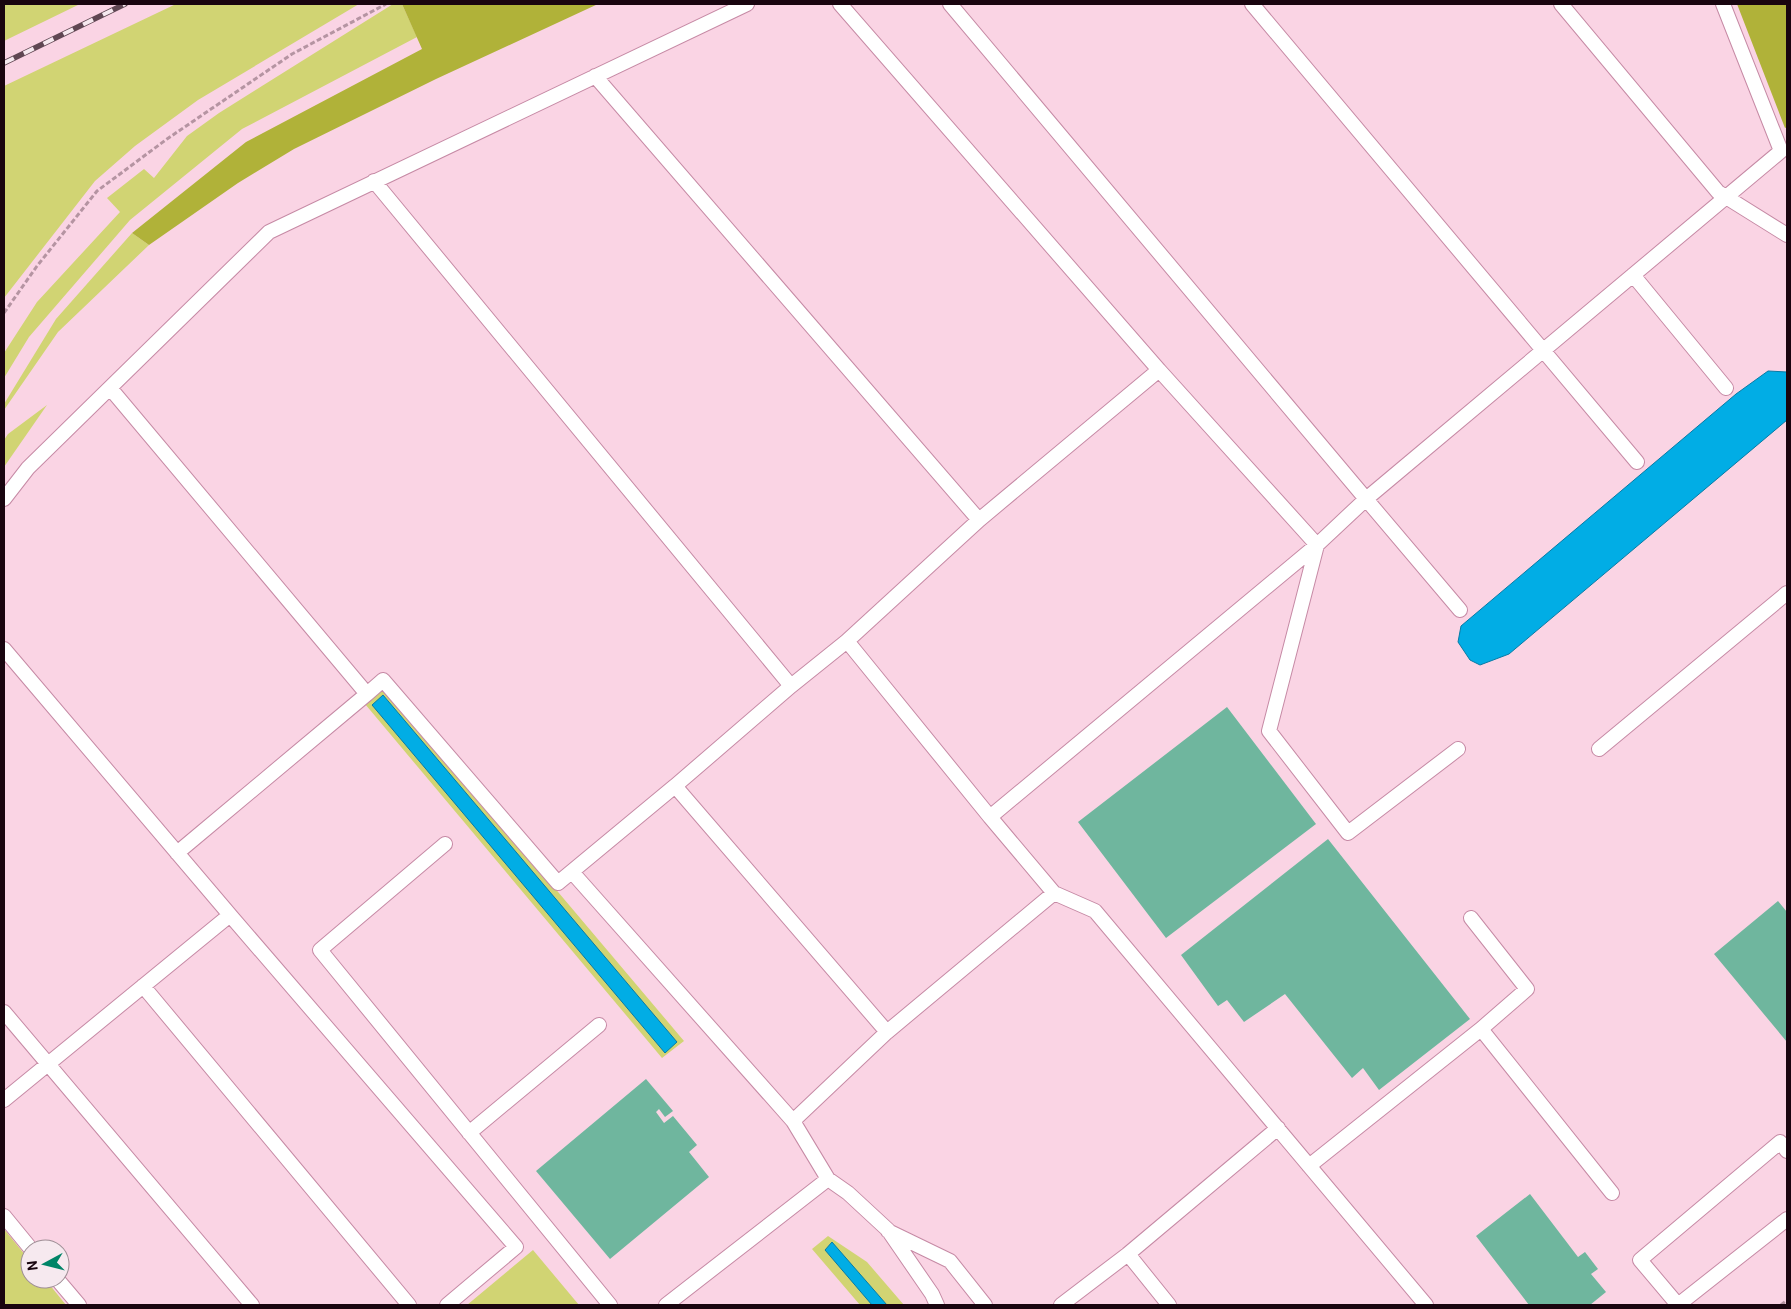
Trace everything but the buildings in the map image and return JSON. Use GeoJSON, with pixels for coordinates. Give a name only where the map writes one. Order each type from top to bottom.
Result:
{"type":"FeatureCollection","features":[{"type":"Feature","properties":{"kind":"lane"},"geometry":{"type":"LineString","coordinates":[[4,499],[28,468],[269,232],[747,4]]}},
{"type":"Feature","properties":{"kind":"lane"},"geometry":{"type":"LineString","coordinates":[[840,4],[1159,370],[1317,545]]}},
{"type":"Feature","properties":{"kind":"lane"},"geometry":{"type":"LineString","coordinates":[[950,4],[1460,610]]}},
{"type":"Feature","properties":{"kind":"lane"},"geometry":{"type":"LineString","coordinates":[[1252,4],[1637,462]]}},
{"type":"Feature","properties":{"kind":"lane"},"geometry":{"type":"LineString","coordinates":[[1561,4],[1718,192],[1787,235]]}},
{"type":"Feature","properties":{"kind":"lane"},"geometry":{"type":"LineString","coordinates":[[990,817],[1317,545],[1366,499],[1784,150],[1723,4]]}},
{"type":"Feature","properties":{"kind":"lane"},"geometry":{"type":"LineString","coordinates":[[595,76],[979,520]]}},
{"type":"Feature","properties":{"kind":"lane"},"geometry":{"type":"LineString","coordinates":[[374,181],[791,686]]}},
{"type":"Feature","properties":{"kind":"lane"},"geometry":{"type":"LineString","coordinates":[[1633,275],[1726,388]]}},
{"type":"Feature","properties":{"kind":"lane"},"geometry":{"type":"LineString","coordinates":[[177,853],[383,680],[558,883],[847,641],[979,520],[1159,370]]}},
{"type":"Feature","properties":{"kind":"lane"},"geometry":{"type":"LineString","coordinates":[[110,388],[367,694]]}},
{"type":"Feature","properties":{"kind":"lane"},"geometry":{"type":"LineString","coordinates":[[1317,545],[1269,731],[1348,833],[1458,749]]}},
{"type":"Feature","properties":{"kind":"lane"},"geometry":{"type":"LineString","coordinates":[[1599,749],[1787,594]]}},
{"type":"Feature","properties":{"kind":"lane"},"geometry":{"type":"LineString","coordinates":[[847,641],[990,817],[1054,892],[1095,910],[1426,1305]]}},
{"type":"Feature","properties":{"kind":"lane"},"geometry":{"type":"LineString","coordinates":[[4,649],[516,1247],[447,1305]]}},
{"type":"Feature","properties":{"kind":"lane"},"geometry":{"type":"LineString","coordinates":[[675,786],[887,1032]]}},
{"type":"Feature","properties":{"kind":"lane"},"geometry":{"type":"LineString","coordinates":[[445,844],[320,950],[610,1305]]}},
{"type":"Feature","properties":{"kind":"lane"},"geometry":{"type":"LineString","coordinates":[[572,872],[793,1121],[828,1179],[848,1193],[888,1230],[932,1294],[937,1305]]}},
{"type":"Feature","properties":{"kind":"lane"},"geometry":{"type":"LineString","coordinates":[[793,1121],[887,1032],[1054,892]]}},
{"type":"Feature","properties":{"kind":"lane"},"geometry":{"type":"LineString","coordinates":[[4,1100],[230,915]]}},
{"type":"Feature","properties":{"kind":"lane"},"geometry":{"type":"LineString","coordinates":[[1309,1166],[1481,1029],[1527,989],[1470,918]]}},
{"type":"Feature","properties":{"kind":"lane"},"geometry":{"type":"LineString","coordinates":[[143,986],[409,1305]]}},
{"type":"Feature","properties":{"kind":"lane"},"geometry":{"type":"LineString","coordinates":[[4,1012],[252,1305]]}},
{"type":"Feature","properties":{"kind":"lane"},"geometry":{"type":"LineString","coordinates":[[469,1133],[599,1025]]}},
{"type":"Feature","properties":{"kind":"lane"},"geometry":{"type":"LineString","coordinates":[[1481,1029],[1612,1194]]}},
{"type":"Feature","properties":{"kind":"lane"},"geometry":{"type":"LineString","coordinates":[[1061,1305],[1128,1254],[1278,1128]]}},
{"type":"Feature","properties":{"kind":"lane"},"geometry":{"type":"LineString","coordinates":[[1787,1151],[1780,1142],[1640,1260],[1678,1305],[1787,1219]]}},
{"type":"Feature","properties":{"kind":"lane"},"geometry":{"type":"LineString","coordinates":[[666,1305],[828,1179]]}},
{"type":"Feature","properties":{"kind":"lane"},"geometry":{"type":"LineString","coordinates":[[4,1216],[24,1239]]}},
{"type":"Feature","properties":{"kind":"lane"},"geometry":{"type":"LineString","coordinates":[[888,1230],[950,1261],[985,1305]]}},
{"type":"Feature","properties":{"kind":"lane"},"geometry":{"type":"LineString","coordinates":[[1128,1254],[1168,1305]]}},
{"type":"Feature","properties":{"kind":"lane"},"geometry":{"type":"LineString","coordinates":[[65,1289],[79,1305]]}},
{"type":"Feature","properties":{"kind":"path"},"geometry":{"type":"LineString","coordinates":[[4,313],[37,266],[98,191],[167,139],[292,54],[386,4]]}},
{"type":"Feature","properties":{"kind":"path"},"geometry":{"type":"LineString","coordinates":[[1781,1305],[1787,1300]]}},
{"type":"Feature","properties":{"kind":"green space"},"geometry":{"type":"Polygon","coordinates":[[[4,4],[80,4],[4,41],[4,4]]]}},
{"type":"Feature","properties":{"kind":"green space"},"geometry":{"type":"Polygon","coordinates":[[[176,4],[359,4],[198,100],[135,146],[95,181],[4,298],[4,86],[176,4]]]}},
{"type":"Feature","properties":{"kind":"green space"},"geometry":{"type":"Polygon","coordinates":[[[393,4],[402,4],[417,37],[242,129],[130,220],[29,337],[4,378],[4,353],[37,302],[120,212],[107,198],[144,169],[154,178],[187,136],[219,113],[393,4]]]}},
{"type":"Feature","properties":{"kind":"green space"},"geometry":{"type":"Polygon","coordinates":[[[132,233],[149,245],[58,332],[4,410],[4,404],[56,319],[132,233]]]}},
{"type":"Feature","properties":{"kind":"green space"},"geometry":{"type":"Polygon","coordinates":[[[47,405],[4,467],[4,440],[8,434],[47,405]]]}},
{"type":"Feature","properties":{"kind":"green space"},"geometry":{"type":"Polygon","coordinates":[[[385,687],[684,1041],[662,1058],[365,704],[385,687]]]}},
{"type":"Feature","properties":{"kind":"green space"},"geometry":{"type":"Polygon","coordinates":[[[4,1229],[20,1249],[20,1289],[53,1289],[66,1305],[4,1305],[4,1229]]]}},
{"type":"Feature","properties":{"kind":"green space"},"geometry":{"type":"Polygon","coordinates":[[[828,1236],[867,1262],[904,1305],[860,1305],[812,1249],[828,1236]]]}},
{"type":"Feature","properties":{"kind":"green space"},"geometry":{"type":"Polygon","coordinates":[[[533,1250],[579,1305],[467,1305],[533,1250]]]}},
{"type":"Feature","properties":{"kind":"shaded area"},"geometry":{"type":"Polygon","coordinates":[[[402,4],[598,4],[436,79],[294,149],[238,183],[149,245],[132,233],[246,142],[422,49],[402,4]]]}},
{"type":"Feature","properties":{"kind":"shaded area"},"geometry":{"type":"Polygon","coordinates":[[[1737,4],[1787,5],[1787,127],[1785,128],[1737,4]]]}},
{"type":"Feature","properties":{"kind":"water"},"geometry":{"type":"Polygon","coordinates":[[[1768,371],[1787,372],[1787,420],[1509,654],[1480,665],[1470,660],[1458,642],[1461,626],[1736,394],[1768,371]]]}},
{"type":"Feature","properties":{"kind":"water"},"geometry":{"type":"Polygon","coordinates":[[[383,695],[677,1042],[665,1053],[372,705],[383,695]]]}},
{"type":"Feature","properties":{"kind":"water"},"geometry":{"type":"Polygon","coordinates":[[[832,1242],[887,1305],[872,1305],[825,1250],[832,1242]]]}},
{"type":"Feature","properties":{"kind":"railway"},"geometry":{"type":"LineString","coordinates":[[4,63],[125,4]]}}]}
